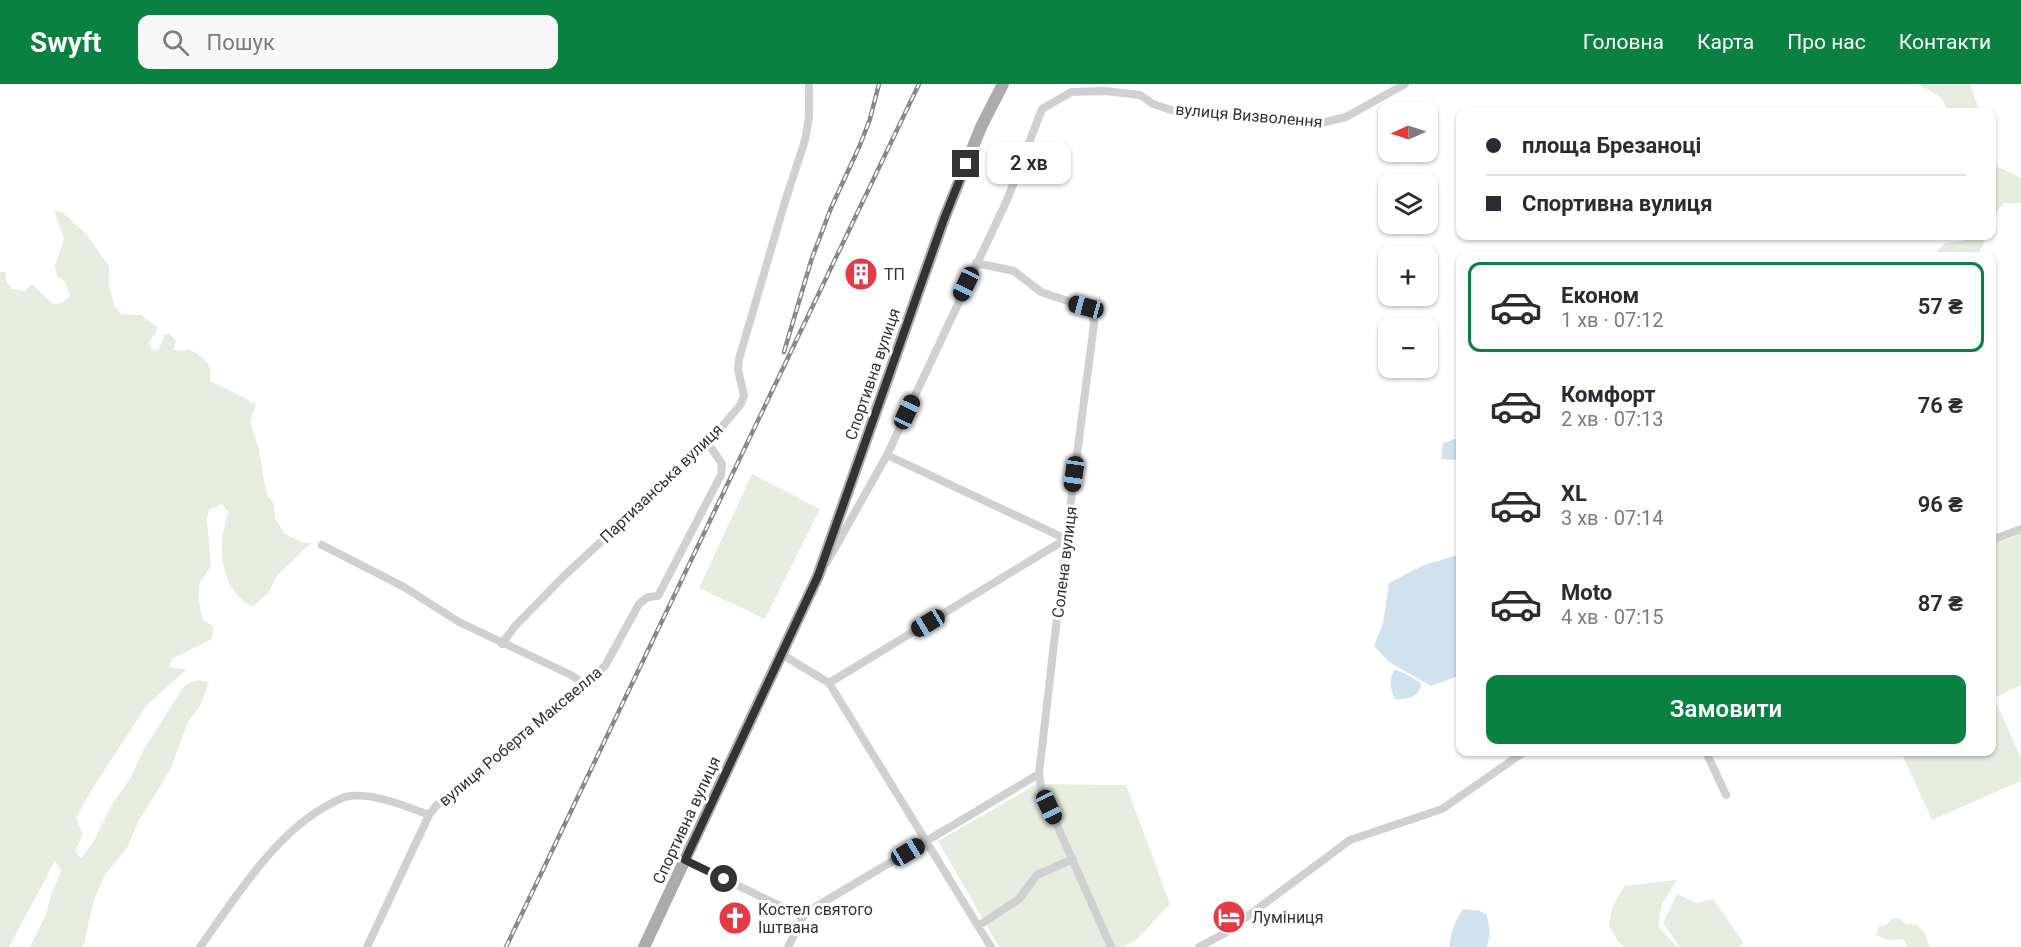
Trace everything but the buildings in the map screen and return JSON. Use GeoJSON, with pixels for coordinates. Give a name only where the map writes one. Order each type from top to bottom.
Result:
{"type":"FeatureCollection","features":[{"type":"Feature","properties":{"kind":"main road","name":"Спортивна вулиця"},"geometry":{"type":"LineString","coordinates":[[644,947],[783,655],[818,576],[944,219],[981,127],[1003,84]]}},
{"type":"Feature","properties":{"kind":"street","name":"вулиця Визволення"},"geometry":{"type":"LineString","coordinates":[[1054,102],[1071,92],[1105,90],[1140,95],[1153,104],[1171,110],[1321,123],[1346,117],[1405,84]]}},
{"type":"Feature","properties":{"kind":"street","name":"Партизанська вулиця"},"geometry":{"type":"LineString","coordinates":[[502,644],[515,626],[565,575],[708,443],[741,404],[744,395],[738,370],[739,359],[805,140],[809,117],[809,85]]}},
{"type":"Feature","properties":{"kind":"street","name":"Спортивна вулиця"},"geometry":{"type":"LineString","coordinates":[[818,576],[887,455],[1007,200],[1042,109],[1054,102]]}},
{"type":"Feature","properties":{"kind":"street","name":"Солена вулиця"},"geometry":{"type":"LineString","coordinates":[[976,263],[1014,271],[1041,292],[1086,307],[1093,314],[1094,324],[1039,774]]}},
{"type":"Feature","properties":{"kind":"street","name":"вулиця Роберта Максвелла"},"geometry":{"type":"LineString","coordinates":[[367,947],[429,815],[436,806],[605,666],[639,604],[648,597],[658,596],[721,475],[722,464],[708,443]]}},
{"type":"Feature","properties":{"kind":"street"},"geometry":{"type":"LineString","coordinates":[[887,455],[1066,539]]}},
{"type":"Feature","properties":{"kind":"street"},"geometry":{"type":"LineString","coordinates":[[1996,538],[2021,529]]}},
{"type":"Feature","properties":{"kind":"street"},"geometry":{"type":"LineString","coordinates":[[829,683],[1066,539]]}},
{"type":"Feature","properties":{"kind":"street"},"geometry":{"type":"LineString","coordinates":[[322,545],[404,587],[459,622],[571,675],[584,684]]}},
{"type":"Feature","properties":{"kind":"street"},"geometry":{"type":"LineString","coordinates":[[783,655],[829,683],[991,947]]}},
{"type":"Feature","properties":{"kind":"street"},"geometry":{"type":"LineString","coordinates":[[1199,947],[1225,933],[1350,840],[1442,809],[1518,756]]}},
{"type":"Feature","properties":{"kind":"street"},"geometry":{"type":"LineString","coordinates":[[1708,756],[1726,795]]}},
{"type":"Feature","properties":{"kind":"street"},"geometry":{"type":"LineString","coordinates":[[788,947],[803,917],[812,909],[1039,774],[1041,789],[1111,947]]}},
{"type":"Feature","properties":{"kind":"street"},"geometry":{"type":"LineString","coordinates":[[200,947],[240,891],[282,841],[315,812],[345,797],[375,797],[429,815]]}},
{"type":"Feature","properties":{"kind":"street"},"geometry":{"type":"LineString","coordinates":[[978,926],[1019,899],[1037,875],[1073,859]]}},
{"type":"Feature","properties":{"kind":"street"},"geometry":{"type":"LineString","coordinates":[[685,860],[803,917]]}},
{"type":"Feature","properties":{"kind":"shaded area"},"geometry":{"type":"Polygon","coordinates":[[[1917,84],[1970,84],[1978,108],[1946,108],[1942,98],[1917,84]]]}},
{"type":"Feature","properties":{"kind":"shaded area"},"geometry":{"type":"Polygon","coordinates":[[[1996,166],[2021,178],[2021,203],[2004,203],[1996,212],[1996,166]]]}},
{"type":"Feature","properties":{"kind":"shaded area"},"geometry":{"type":"Polygon","coordinates":[[[54,210],[64,213],[87,235],[109,266],[109,286],[115,307],[122,314],[141,315],[157,327],[157,331],[149,342],[154,351],[159,349],[165,334],[170,334],[176,341],[173,350],[189,349],[206,361],[210,369],[210,381],[256,404],[250,422],[259,449],[265,487],[274,504],[275,518],[285,534],[301,542],[311,543],[277,576],[268,593],[253,606],[238,596],[225,572],[222,541],[228,512],[222,504],[209,510],[207,519],[211,566],[200,582],[198,592],[204,621],[213,626],[212,639],[172,659],[169,667],[186,670],[147,705],[92,789],[76,818],[83,834],[75,851],[81,858],[94,841],[111,806],[130,779],[143,751],[182,689],[194,681],[209,682],[200,706],[188,722],[170,770],[138,822],[127,848],[106,873],[94,900],[83,947],[30,947],[46,915],[61,871],[55,861],[9,947],[0,947],[0,272],[6,272],[6,281],[12,289],[25,291],[32,284],[53,304],[62,303],[70,296],[65,282],[57,276],[55,266],[64,239],[54,210]]]}},
{"type":"Feature","properties":{"kind":"shaded area"},"geometry":{"type":"Polygon","coordinates":[[[1985,240],[1979,252],[1938,252],[1945,243],[1985,240]]]}},
{"type":"Feature","properties":{"kind":"shaded area"},"geometry":{"type":"Polygon","coordinates":[[[752,474],[820,509],[765,619],[699,588],[752,474]]]}},
{"type":"Feature","properties":{"kind":"shaded area"},"geometry":{"type":"Polygon","coordinates":[[[2021,531],[2021,685],[1996,697],[1996,544],[2016,536],[2014,534],[2021,531]]]}},
{"type":"Feature","properties":{"kind":"shaded area"},"geometry":{"type":"Polygon","coordinates":[[[1996,702],[2021,758],[2021,781],[1932,820],[1903,756],[1996,756],[1996,702]]]}},
{"type":"Feature","properties":{"kind":"shaded area"},"geometry":{"type":"Polygon","coordinates":[[[1037,784],[1126,785],[1170,904],[1136,940],[1122,947],[999,947],[938,841],[1037,784]]]}},
{"type":"Feature","properties":{"kind":"shaded area"},"geometry":{"type":"Polygon","coordinates":[[[1677,880],[1662,904],[1658,926],[1677,947],[1627,947],[1619,943],[1609,926],[1612,908],[1624,886],[1677,880]]]}},
{"type":"Feature","properties":{"kind":"shaded area"},"geometry":{"type":"Polygon","coordinates":[[[1677,894],[1697,903],[1713,899],[1744,943],[1738,947],[1680,947],[1663,923],[1677,894]]]}},
{"type":"Feature","properties":{"kind":"shaded area"},"geometry":{"type":"Polygon","coordinates":[[[1892,918],[1900,918],[1906,924],[1917,925],[1925,933],[1929,947],[1908,947],[1903,939],[1888,940],[1876,935],[1879,926],[1886,925],[1892,918]]]}},
{"type":"Feature","properties":{"kind":"water"},"geometry":{"type":"Polygon","coordinates":[[[1456,439],[1456,460],[1441,459],[1443,443],[1456,439]]]}},
{"type":"Feature","properties":{"kind":"water"},"geometry":{"type":"Polygon","coordinates":[[[1456,555],[1456,677],[1431,686],[1389,662],[1374,646],[1383,623],[1389,583],[1424,565],[1456,555]]]}},
{"type":"Feature","properties":{"kind":"water"},"geometry":{"type":"Polygon","coordinates":[[[1394,670],[1421,683],[1416,694],[1409,698],[1395,699],[1391,685],[1394,670]]]}},
{"type":"Feature","properties":{"kind":"water"},"geometry":{"type":"Polygon","coordinates":[[[1463,909],[1480,911],[1487,915],[1490,933],[1487,947],[1450,947],[1453,927],[1463,909]]]}},
{"type":"Feature","properties":{"kind":"railway"},"geometry":{"type":"LineString","coordinates":[[784,352],[812,258],[831,208],[860,145],[870,119],[879,84]]}},
{"type":"Feature","properties":{"kind":"railway"},"geometry":{"type":"LineString","coordinates":[[506,947],[919,84]]}},
{"type":"Feature","properties":{"kind":"place","name":"ТП"},"geometry":{"type":"Point","coordinates":[861,274]}},
{"type":"Feature","properties":{"kind":"place","name":"Луміниця"},"geometry":{"type":"Point","coordinates":[1229,917]}},
{"type":"Feature","properties":{"kind":"place","name":"Костел святого Іштвана"},"geometry":{"type":"Point","coordinates":[735,918]}},
{"type":"Feature","properties":{"kind":"route"},"geometry":{"type":"LineString","coordinates":[[724,879],[685,860],[783,655],[818,576],[944,219],[966,164]]}}]}
